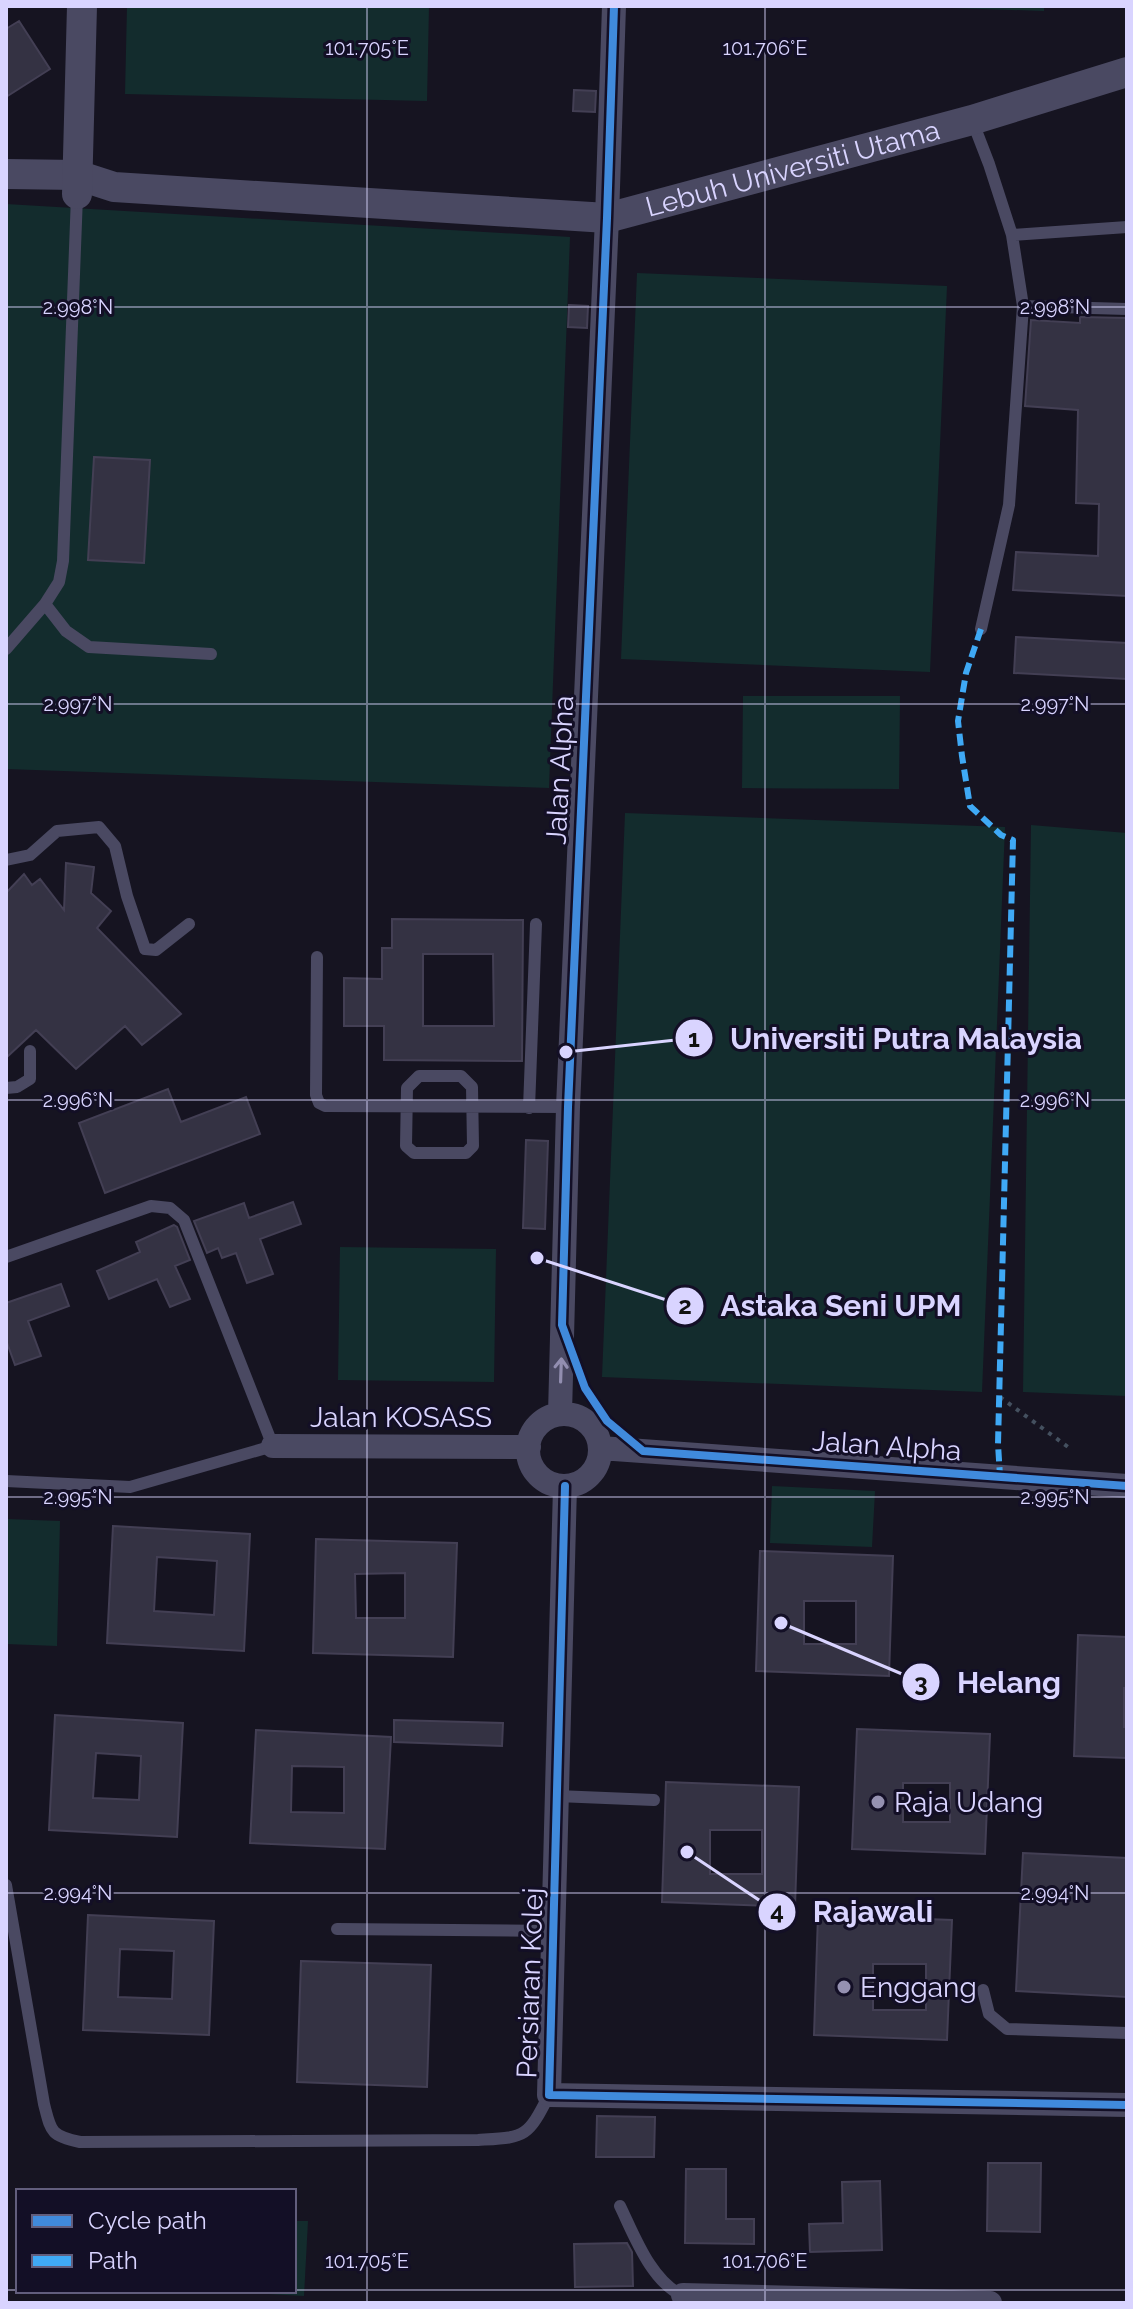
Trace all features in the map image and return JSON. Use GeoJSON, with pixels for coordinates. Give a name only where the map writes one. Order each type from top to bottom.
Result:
{"type":"FeatureCollection","features":[{"type":"Feature","properties":{"kind":"street"},"geometry":{"type":"LineString","coordinates":[[77,186],[82,6]]}},
{"type":"Feature","properties":{"kind":"street","name":"Jalan Alpha"},"geometry":{"type":"LineString","coordinates":[[560,1414],[568,1107],[614,6]]}},
{"type":"Feature","properties":{"kind":"street","name":"Lebuh Universiti Utama"},"geometry":{"type":"LineString","coordinates":[[6,194],[77,186],[114,187],[607,218],[972,120],[1127,72]]}},
{"type":"Feature","properties":{"kind":"street","name":"Lebuh Universiti Utama"},"geometry":{"type":"LineString","coordinates":[[6,174],[77,186]]}},
{"type":"Feature","properties":{"kind":"street"},"geometry":{"type":"LineString","coordinates":[[572,1415],[592,1426],[598,1436],[599,1459],[594,1470],[576,1484],[553,1484],[533,1468],[529,1447],[532,1434],[539,1424],[549,1417],[572,1415]]}},
{"type":"Feature","properties":{"kind":"street","name":"Jalan KOSASS"},"geometry":{"type":"LineString","coordinates":[[273,1446],[529,1447]]}},
{"type":"Feature","properties":{"kind":"street","name":"Jalan Alpha"},"geometry":{"type":"LineString","coordinates":[[600,1448],[1127,1486]]}},
{"type":"Feature","properties":{"kind":"street","name":"Persiaran Kolej"},"geometry":{"type":"LineString","coordinates":[[565,1486],[549,2095],[1127,2105]]}},
{"type":"Feature","properties":{"kind":"street"},"geometry":{"type":"LineString","coordinates":[[683,2299],[990,2303]]}},
{"type":"Feature","properties":{"kind":"lane"},"geometry":{"type":"LineString","coordinates":[[972,120],[1012,235],[1023,306],[1009,505],[981,629]]}},
{"type":"Feature","properties":{"kind":"lane"},"geometry":{"type":"LineString","coordinates":[[6,649],[45,604],[59,582],[63,561],[77,186]]}},
{"type":"Feature","properties":{"kind":"lane"},"geometry":{"type":"LineString","coordinates":[[1012,235],[1127,227]]}},
{"type":"Feature","properties":{"kind":"lane"},"geometry":{"type":"LineString","coordinates":[[1023,306],[1127,309]]}},
{"type":"Feature","properties":{"kind":"lane"},"geometry":{"type":"LineString","coordinates":[[45,604],[66,631],[89,647],[211,654]]}},
{"type":"Feature","properties":{"kind":"lane"},"geometry":{"type":"LineString","coordinates":[[6,860],[30,855],[57,831],[99,827],[115,846],[127,896],[145,949],[156,950],[189,924]]}},
{"type":"Feature","properties":{"kind":"lane"},"geometry":{"type":"LineString","coordinates":[[529,1108],[536,924]]}},
{"type":"Feature","properties":{"kind":"lane"},"geometry":{"type":"LineString","coordinates":[[317,957],[316,1095],[319,1103],[325,1106],[568,1107]]}},
{"type":"Feature","properties":{"kind":"lane"},"geometry":{"type":"LineString","coordinates":[[6,1088],[17,1087],[30,1079],[30,1051]]}},
{"type":"Feature","properties":{"kind":"lane"},"geometry":{"type":"LineString","coordinates":[[419,1076],[461,1076],[472,1087],[473,1108],[473,1146],[466,1153],[414,1153],[406,1146],[407,1088],[419,1076]]}},
{"type":"Feature","properties":{"kind":"lane"},"geometry":{"type":"LineString","coordinates":[[6,1257],[151,1206],[170,1208],[184,1220],[273,1446],[130,1487],[6,1481]]}},
{"type":"Feature","properties":{"kind":"lane"},"geometry":{"type":"LineString","coordinates":[[557,1796],[654,1800]]}},
{"type":"Feature","properties":{"kind":"lane"},"geometry":{"type":"LineString","coordinates":[[6,1885],[44,2104],[50,2127],[59,2138],[95,2142],[516,2138],[526,2133],[535,2122],[549,2095]]}},
{"type":"Feature","properties":{"kind":"lane"},"geometry":{"type":"LineString","coordinates":[[337,1929],[553,1931]]}},
{"type":"Feature","properties":{"kind":"lane"},"geometry":{"type":"LineString","coordinates":[[983,1990],[989,2014],[1007,2029],[1127,2033]]}},
{"type":"Feature","properties":{"kind":"lane"},"geometry":{"type":"LineString","coordinates":[[620,2206],[648,2262],[683,2299]]}},
{"type":"Feature","properties":{"kind":"path"},"geometry":{"type":"LineString","coordinates":[[1000,1397],[1068,1447]]}},
{"type":"Feature","properties":{"kind":"green space"},"geometry":{"type":"Polygon","coordinates":[[[127,6],[429,6],[427,101],[125,94],[127,6]]]}},
{"type":"Feature","properties":{"kind":"green space"},"geometry":{"type":"Polygon","coordinates":[[[891,6],[1044,6],[1044,11],[891,6]]]}},
{"type":"Feature","properties":{"kind":"green space"},"geometry":{"type":"Polygon","coordinates":[[[6,204],[570,237],[549,788],[6,769],[6,204]]]}},
{"type":"Feature","properties":{"kind":"green space"},"geometry":{"type":"Polygon","coordinates":[[[637,273],[947,286],[930,672],[621,659],[637,273]]]}},
{"type":"Feature","properties":{"kind":"green space"},"geometry":{"type":"Polygon","coordinates":[[[743,696],[900,696],[899,789],[742,788],[743,696]]]}},
{"type":"Feature","properties":{"kind":"green space"},"geometry":{"type":"Polygon","coordinates":[[[625,813],[1005,827],[982,1392],[602,1377],[625,813]]]}},
{"type":"Feature","properties":{"kind":"green space"},"geometry":{"type":"Polygon","coordinates":[[[1031,825],[1127,833],[1127,1396],[1023,1392],[1031,825]]]}},
{"type":"Feature","properties":{"kind":"green space"},"geometry":{"type":"Polygon","coordinates":[[[340,1247],[496,1249],[494,1382],[338,1380],[340,1247]]]}},
{"type":"Feature","properties":{"kind":"green space"},"geometry":{"type":"Polygon","coordinates":[[[772,1486],[875,1491],[872,1547],[770,1543],[772,1486]]]}},
{"type":"Feature","properties":{"kind":"green space"},"geometry":{"type":"Polygon","coordinates":[[[6,1519],[60,1521],[57,1646],[6,1644],[6,1519]]]}},
{"type":"Feature","properties":{"kind":"green space"},"geometry":{"type":"Polygon","coordinates":[[[296,2221],[308,2221],[304,2296],[252,2293],[296,2293],[296,2221]]]}},
{"type":"Feature","properties":{"kind":"building"},"geometry":{"type":"Polygon","coordinates":[[[19,21],[50,69],[6,97],[6,29],[19,21]]]}},
{"type":"Feature","properties":{"kind":"building"},"geometry":{"type":"Polygon","coordinates":[[[574,90],[596,91],[595,112],[573,111],[574,90]]]}},
{"type":"Feature","properties":{"kind":"building"},"geometry":{"type":"Polygon","coordinates":[[[569,305],[588,306],[587,328],[568,327],[569,305]]]}},
{"type":"Feature","properties":{"kind":"building"},"geometry":{"type":"Polygon","coordinates":[[[1080,317],[1127,318],[1127,596],[1013,590],[1016,552],[1098,556],[1099,504],[1076,503],[1078,410],[1025,406],[1031,320],[1080,323],[1080,317]]]}},
{"type":"Feature","properties":{"kind":"building"},"geometry":{"type":"Polygon","coordinates":[[[94,457],[150,460],[144,563],[88,560],[94,457]]]}},
{"type":"Feature","properties":{"kind":"building"},"geometry":{"type":"Polygon","coordinates":[[[1016,637],[1127,643],[1127,679],[1014,673],[1016,637]]]}},
{"type":"Feature","properties":{"kind":"building"},"geometry":{"type":"Polygon","coordinates":[[[66,863],[94,867],[91,893],[111,911],[97,928],[181,1014],[142,1045],[125,1026],[76,1069],[36,1030],[6,1058],[6,893],[24,874],[32,885],[40,879],[64,910],[66,863]]]}},
{"type":"Feature","properties":{"kind":"building"},"geometry":{"type":"Polygon","coordinates":[[[392,919],[523,920],[522,1061],[384,1060],[384,1026],[344,1026],[344,978],[382,979],[382,948],[392,948],[392,919]],[[423,954],[423,1026],[494,1026],[493,954],[423,954]]]}},
{"type":"Feature","properties":{"kind":"building"},"geometry":{"type":"Polygon","coordinates":[[[168,1089],[181,1122],[246,1097],[260,1134],[105,1193],[79,1123],[168,1089]]]}},
{"type":"Feature","properties":{"kind":"building"},"geometry":{"type":"Polygon","coordinates":[[[526,1140],[548,1141],[545,1229],[523,1228],[526,1140]]]}},
{"type":"Feature","properties":{"kind":"building"},"geometry":{"type":"Polygon","coordinates":[[[293,1202],[301,1224],[260,1239],[273,1274],[247,1283],[236,1253],[222,1258],[218,1248],[207,1253],[194,1221],[244,1203],[249,1218],[293,1202]]]}},
{"type":"Feature","properties":{"kind":"building"},"geometry":{"type":"Polygon","coordinates":[[[174,1225],[190,1260],[175,1266],[190,1299],[170,1307],[157,1279],[109,1299],[97,1271],[140,1252],[136,1242],[174,1225]]]}},
{"type":"Feature","properties":{"kind":"building"},"geometry":{"type":"Polygon","coordinates":[[[61,1284],[69,1306],[28,1321],[41,1356],[15,1365],[6,1340],[6,1303],[61,1284]]]}},
{"type":"Feature","properties":{"kind":"building"},"geometry":{"type":"Polygon","coordinates":[[[113,1526],[250,1534],[244,1651],[107,1643],[113,1526]],[[157,1557],[154,1611],[214,1615],[217,1561],[157,1557]]]}},
{"type":"Feature","properties":{"kind":"building"},"geometry":{"type":"Polygon","coordinates":[[[316,1539],[457,1543],[453,1657],[313,1653],[316,1539]],[[405,1573],[355,1574],[356,1618],[405,1618],[405,1573]]]}},
{"type":"Feature","properties":{"kind":"building"},"geometry":{"type":"Polygon","coordinates":[[[760,1551],[893,1556],[889,1676],[756,1671],[760,1551]],[[804,1601],[804,1644],[856,1644],[856,1601],[804,1601]]]}},
{"type":"Feature","properties":{"kind":"building"},"geometry":{"type":"Polygon","coordinates":[[[1078,1635],[1127,1637],[1124,1727],[1127,1727],[1127,1758],[1074,1756],[1078,1635]]]}},
{"type":"Feature","properties":{"kind":"building"},"geometry":{"type":"Polygon","coordinates":[[[55,1715],[183,1723],[177,1837],[49,1830],[55,1715]],[[96,1753],[93,1798],[139,1800],[141,1756],[96,1753]]]}},
{"type":"Feature","properties":{"kind":"building"},"geometry":{"type":"Polygon","coordinates":[[[394,1720],[503,1723],[502,1746],[394,1742],[394,1720]]]}},
{"type":"Feature","properties":{"kind":"building","name":"Raja Udang"},"geometry":{"type":"Polygon","coordinates":[[[857,1729],[990,1734],[985,1854],[852,1849],[857,1729]],[[903,1783],[903,1822],[950,1822],[950,1783],[903,1783]]]}},
{"type":"Feature","properties":{"kind":"building"},"geometry":{"type":"Polygon","coordinates":[[[256,1730],[391,1737],[385,1849],[250,1843],[256,1730]],[[292,1766],[291,1812],[344,1813],[344,1767],[292,1766]]]}},
{"type":"Feature","properties":{"kind":"building"},"geometry":{"type":"Polygon","coordinates":[[[666,1782],[799,1787],[795,1907],[662,1902],[666,1782]],[[710,1830],[710,1874],[762,1874],[762,1830],[710,1830]]]}},
{"type":"Feature","properties":{"kind":"building"},"geometry":{"type":"Polygon","coordinates":[[[1023,1853],[1127,1858],[1127,1997],[1016,1991],[1023,1853]]]}},
{"type":"Feature","properties":{"kind":"building"},"geometry":{"type":"Polygon","coordinates":[[[88,1915],[214,1921],[209,2035],[83,2030],[88,1915]],[[120,1949],[118,1997],[172,1999],[174,1951],[120,1949]]]}},
{"type":"Feature","properties":{"kind":"building","name":"Enggang"},"geometry":{"type":"Polygon","coordinates":[[[818,1915],[952,1920],[947,2040],[814,2035],[818,1915]],[[873,1964],[873,2010],[926,2010],[926,1964],[873,1964]]]}},
{"type":"Feature","properties":{"kind":"building"},"geometry":{"type":"Polygon","coordinates":[[[301,1961],[431,1965],[427,2087],[297,2082],[301,1961]]]}},
{"type":"Feature","properties":{"kind":"building"},"geometry":{"type":"Polygon","coordinates":[[[597,2116],[655,2117],[654,2157],[596,2157],[597,2116]]]}},
{"type":"Feature","properties":{"kind":"building"},"geometry":{"type":"Polygon","coordinates":[[[988,2163],[1041,2163],[1040,2232],[987,2231],[988,2163]]]}},
{"type":"Feature","properties":{"kind":"building"},"geometry":{"type":"Polygon","coordinates":[[[686,2169],[726,2169],[726,2219],[754,2219],[754,2244],[685,2243],[686,2169]]]}},
{"type":"Feature","properties":{"kind":"building"},"geometry":{"type":"Polygon","coordinates":[[[880,2181],[882,2250],[810,2252],[809,2224],[843,2223],[842,2182],[880,2181]]]}},
{"type":"Feature","properties":{"kind":"building"},"geometry":{"type":"Polygon","coordinates":[[[627,2243],[632,2252],[633,2286],[575,2287],[574,2244],[627,2243]]]}},
{"type":"Feature","properties":{"kind":"marked path"},"geometry":{"type":"LineString","coordinates":[[981,629],[966,673],[958,721],[962,756],[970,806],[1001,835],[1013,840],[998,1444],[1000,1476]]}},
{"type":"Feature","properties":{"kind":"cycle path"},"geometry":{"type":"LineString","coordinates":[[614,6],[568,1107],[562,1325],[585,1388],[607,1421],[643,1451],[1127,1486]]}},
{"type":"Feature","properties":{"kind":"cycle path"},"geometry":{"type":"LineString","coordinates":[[565,1486],[549,2095],[1127,2105]]}},
{"type":"Feature","properties":{"kind":"place","name":"Universiti Putra Malaysia"},"geometry":{"type":"Point","coordinates":[566,1052]}},
{"type":"Feature","properties":{"kind":"place","name":"Astaka Seni UPM"},"geometry":{"type":"Point","coordinates":[537,1258]}},
{"type":"Feature","properties":{"kind":"place","name":"Helang"},"geometry":{"type":"Point","coordinates":[781,1623]}},
{"type":"Feature","properties":{"kind":"place","name":"Raja Udang"},"geometry":{"type":"Point","coordinates":[878,1802]}},
{"type":"Feature","properties":{"kind":"place","name":"Rajawali"},"geometry":{"type":"Point","coordinates":[687,1852]}},
{"type":"Feature","properties":{"kind":"place","name":"Enggang"},"geometry":{"type":"Point","coordinates":[844,1987]}}]}
